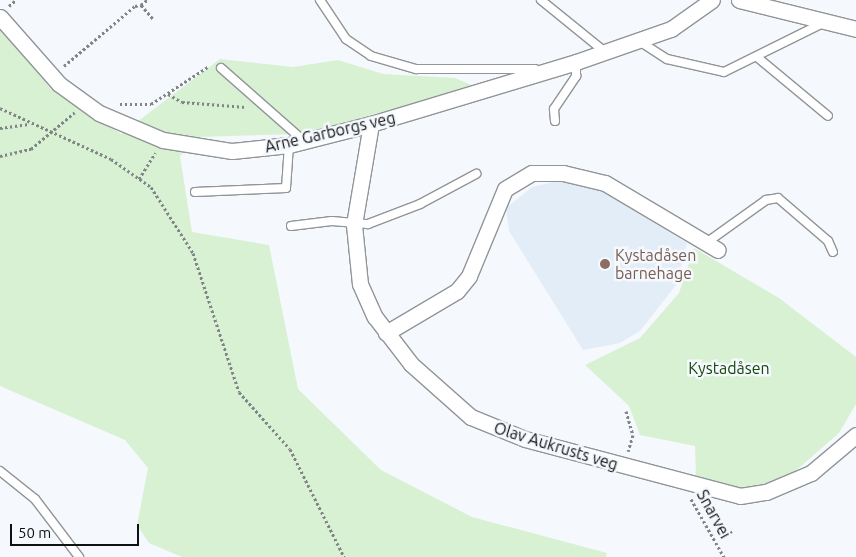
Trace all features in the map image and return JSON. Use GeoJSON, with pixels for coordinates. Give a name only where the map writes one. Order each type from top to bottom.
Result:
{"type":"FeatureCollection","features":[{"type":"Feature","properties":{"kind":"street","name":"Arne Garborgs veg"},"geometry":{"type":"LineString","coordinates":[[0,16],[52,77],[85,104],[128,128],[163,140],[232,151],[305,142],[576,62],[671,29],[712,0]]}},
{"type":"Feature","properties":{"kind":"street"},"geometry":{"type":"LineString","coordinates":[[739,0],[856,28]]}},
{"type":"Feature","properties":{"kind":"street","name":"Olav Aukrusts veg"},"geometry":{"type":"LineString","coordinates":[[371,124],[354,225],[360,284],[386,334],[443,396],[471,416],[525,439],[682,483],[740,496],[766,492],[811,473],[856,435]]}},
{"type":"Feature","properties":{"kind":"street"},"geometry":{"type":"LineString","coordinates":[[386,334],[456,291],[469,276],[505,189],[532,173],[563,173],[605,184],[712,246]]}},
{"type":"Feature","properties":{"kind":"lane","name":"Arne Garborgs veg"},"geometry":{"type":"LineString","coordinates":[[320,0],[346,40],[371,56],[416,69],[550,70]]}},
{"type":"Feature","properties":{"kind":"lane"},"geometry":{"type":"LineString","coordinates":[[541,0],[605,52]]}},
{"type":"Feature","properties":{"kind":"lane"},"geometry":{"type":"LineString","coordinates":[[639,41],[667,59],[724,72],[825,21]]}},
{"type":"Feature","properties":{"kind":"lane"},"geometry":{"type":"LineString","coordinates":[[757,57],[828,116]]}},
{"type":"Feature","properties":{"kind":"lane"},"geometry":{"type":"LineString","coordinates":[[555,121],[554,109],[576,76],[576,62]]}},
{"type":"Feature","properties":{"kind":"lane"},"geometry":{"type":"LineString","coordinates":[[221,68],[266,105],[305,142]]}},
{"type":"Feature","properties":{"kind":"lane"},"geometry":{"type":"LineString","coordinates":[[195,192],[286,188],[289,145]]}},
{"type":"Feature","properties":{"kind":"lane"},"geometry":{"type":"LineString","coordinates":[[291,226],[332,221],[354,225],[385,219],[476,174]]}},
{"type":"Feature","properties":{"kind":"lane"},"geometry":{"type":"LineString","coordinates":[[712,246],[766,200],[778,198],[828,241],[833,252]]}},
{"type":"Feature","properties":{"kind":"lane"},"geometry":{"type":"LineString","coordinates":[[0,472],[35,499],[79,557]]}},
{"type":"Feature","properties":{"kind":"path"},"geometry":{"type":"LineString","coordinates":[[52,77],[147,0]]}},
{"type":"Feature","properties":{"kind":"path"},"geometry":{"type":"LineString","coordinates":[[141,5],[152,18]]}},
{"type":"Feature","properties":{"kind":"path"},"geometry":{"type":"LineString","coordinates":[[0,156],[31,149],[53,133],[85,104],[151,104],[208,66],[221,68]]}},
{"type":"Feature","properties":{"kind":"path"},"geometry":{"type":"LineString","coordinates":[[168,94],[198,105],[266,105]]}},
{"type":"Feature","properties":{"kind":"path"},"geometry":{"type":"LineString","coordinates":[[0,108],[30,124],[111,159],[151,187],[193,253],[239,392],[290,450],[344,557]]}},
{"type":"Feature","properties":{"kind":"path"},"geometry":{"type":"LineString","coordinates":[[0,128],[30,124]]}},
{"type":"Feature","properties":{"kind":"path"},"geometry":{"type":"LineString","coordinates":[[139,179],[163,140]]}},
{"type":"Feature","properties":{"kind":"path"},"geometry":{"type":"LineString","coordinates":[[624,467],[633,435],[626,411]]}},
{"type":"Feature","properties":{"kind":"path","name":"Snarvei"},"geometry":{"type":"LineString","coordinates":[[682,483],[724,557]]}},
{"type":"Feature","properties":{"kind":"shaded area","name":"Kystadåsen barnehage"},"geometry":{"type":"Polygon","coordinates":[[[562,180],[604,191],[687,243],[676,285],[640,331],[620,343],[583,350],[509,231],[506,208],[532,187],[562,180]]]}},
{"type":"Feature","properties":{"kind":"green space"},"geometry":{"type":"Polygon","coordinates":[[[0,26],[51,89],[121,134],[220,59],[293,67],[338,60],[383,74],[455,78],[476,87],[300,134],[197,137],[180,156],[192,232],[269,245],[298,389],[381,470],[472,517],[607,553],[606,557],[182,557],[149,543],[137,525],[148,468],[125,440],[0,386],[0,26]]]}},
{"type":"Feature","properties":{"kind":"green space","name":"Kystadåsen"},"geometry":{"type":"Polygon","coordinates":[[[694,248],[779,298],[856,357],[856,404],[839,433],[785,480],[740,488],[696,476],[695,446],[640,435],[629,406],[585,365],[640,338],[679,293],[694,248]]]}},
{"type":"Feature","properties":{"kind":"place","name":"Kystadåsen barnehage"},"geometry":{"type":"Point","coordinates":[605,264]}}]}
